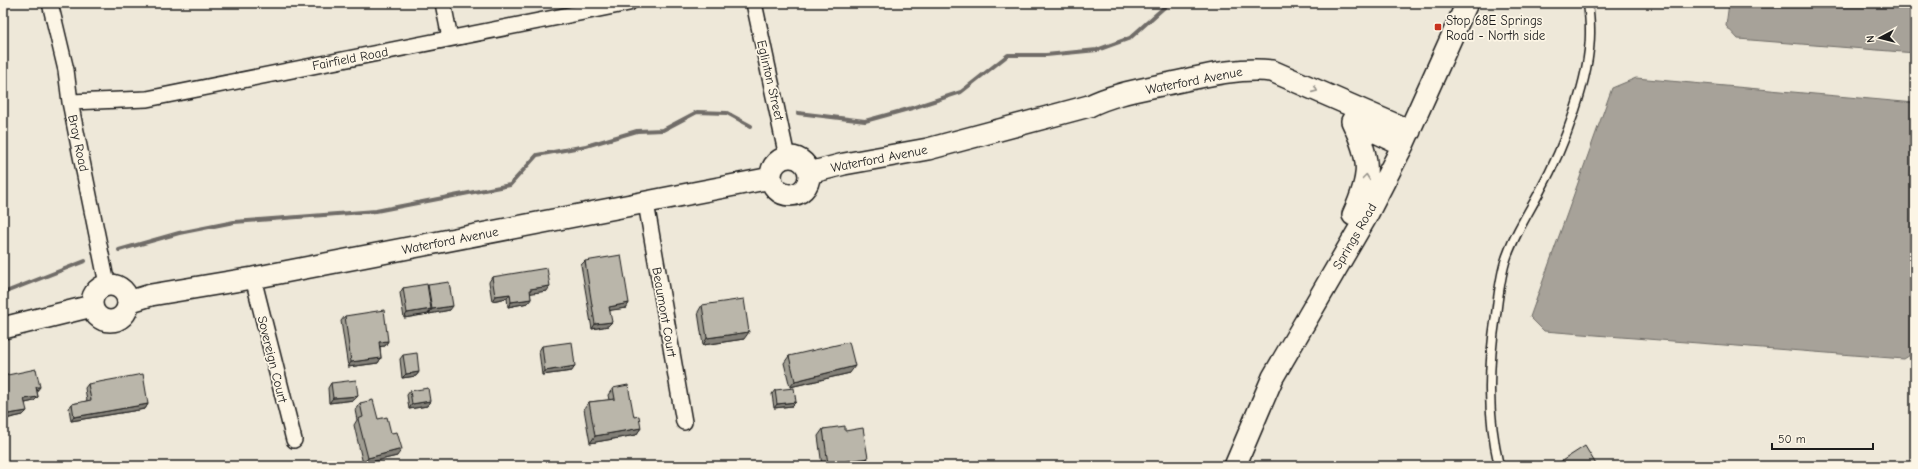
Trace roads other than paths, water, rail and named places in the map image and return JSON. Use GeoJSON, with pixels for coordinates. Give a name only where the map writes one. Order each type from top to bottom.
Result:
{"type":"FeatureCollection","features":[{"type":"Feature","properties":{"kind":"street","name":"Bray Road"},"geometry":{"type":"LineString","coordinates":[[50,3],[66,70],[70,102],[107,284]]}},
{"type":"Feature","properties":{"kind":"street"},"geometry":{"type":"LineString","coordinates":[[444,3],[450,38]]}},
{"type":"Feature","properties":{"kind":"street","name":"Fairfield Road"},"geometry":{"type":"LineString","coordinates":[[70,102],[147,99],[629,3]]}},
{"type":"Feature","properties":{"kind":"street","name":"Eglinton Street"},"geometry":{"type":"LineString","coordinates":[[754,3],[787,157]]}},
{"type":"Feature","properties":{"kind":"street","name":"Springs Road"},"geometry":{"type":"LineString","coordinates":[[1235,466],[1256,413],[1273,377],[1364,219],[1406,138],[1467,3]]}},
{"type":"Feature","properties":{"kind":"street","name":"Waterford Avenue"},"geometry":{"type":"LineString","coordinates":[[809,173],[844,164],[928,149],[1089,106],[1108,96],[1217,73],[1255,69],[1272,71],[1406,138]]}},
{"type":"Feature","properties":{"kind":"street","name":"Waterford Avenue"},"geometry":{"type":"LineString","coordinates":[[1089,106],[1111,108],[1225,84],[1253,80],[1272,85],[1352,121],[1406,138]]}},
{"type":"Feature","properties":{"kind":"street"},"geometry":{"type":"LineString","coordinates":[[1256,413],[1260,387],[1339,245],[1361,197],[1366,180],[1366,153],[1352,121]]}},
{"type":"Feature","properties":{"kind":"street"},"geometry":{"type":"LineString","coordinates":[[787,157],[794,157],[801,160],[809,173],[805,187],[792,195],[785,194],[778,190],[771,178],[775,164],[787,157]]}},
{"type":"Feature","properties":{"kind":"street","name":"Waterford Avenue"},"geometry":{"type":"LineString","coordinates":[[128,302],[151,295],[253,278],[771,178]]}},
{"type":"Feature","properties":{"kind":"street","name":"Beaumont Court"},"geometry":{"type":"LineString","coordinates":[[646,203],[684,422]]}},
{"type":"Feature","properties":{"kind":"street","name":"Sovereign Court"},"geometry":{"type":"LineString","coordinates":[[253,278],[294,440]]}},
{"type":"Feature","properties":{"kind":"street"},"geometry":{"type":"LineString","coordinates":[[107,284],[121,288],[126,294],[128,302],[124,314],[112,321],[99,318],[92,306],[94,292],[107,284]]}},
{"type":"Feature","properties":{"kind":"street"},"geometry":{"type":"LineString","coordinates":[[3,328],[92,306]]}},
{"type":"Feature","properties":{"kind":"lane"},"geometry":{"type":"LineString","coordinates":[[1499,466],[1492,427],[1488,387],[1491,350],[1505,261],[1520,226],[1541,191],[1561,148],[1576,104],[1587,62],[1590,31],[1588,3]]}},
{"type":"Feature","properties":{"kind":"waterway"},"geometry":{"type":"LineString","coordinates":[[798,113],[865,121],[912,108],[961,92],[1008,55],[1046,55],[1097,50],[1130,38],[1169,3]]}},
{"type":"Feature","properties":{"kind":"waterway"},"geometry":{"type":"LineString","coordinates":[[119,250],[179,233],[234,222],[376,211],[510,185],[537,155],[586,146],[637,131],[663,130],[697,112],[727,113],[751,126]]}},
{"type":"Feature","properties":{"kind":"waterway"},"geometry":{"type":"LineString","coordinates":[[3,293],[85,261]]}},
{"type":"Feature","properties":{"kind":"place","name":"Stop 68E Springs Road - North side"},"geometry":{"type":"Point","coordinates":[1438,27]}}]}
